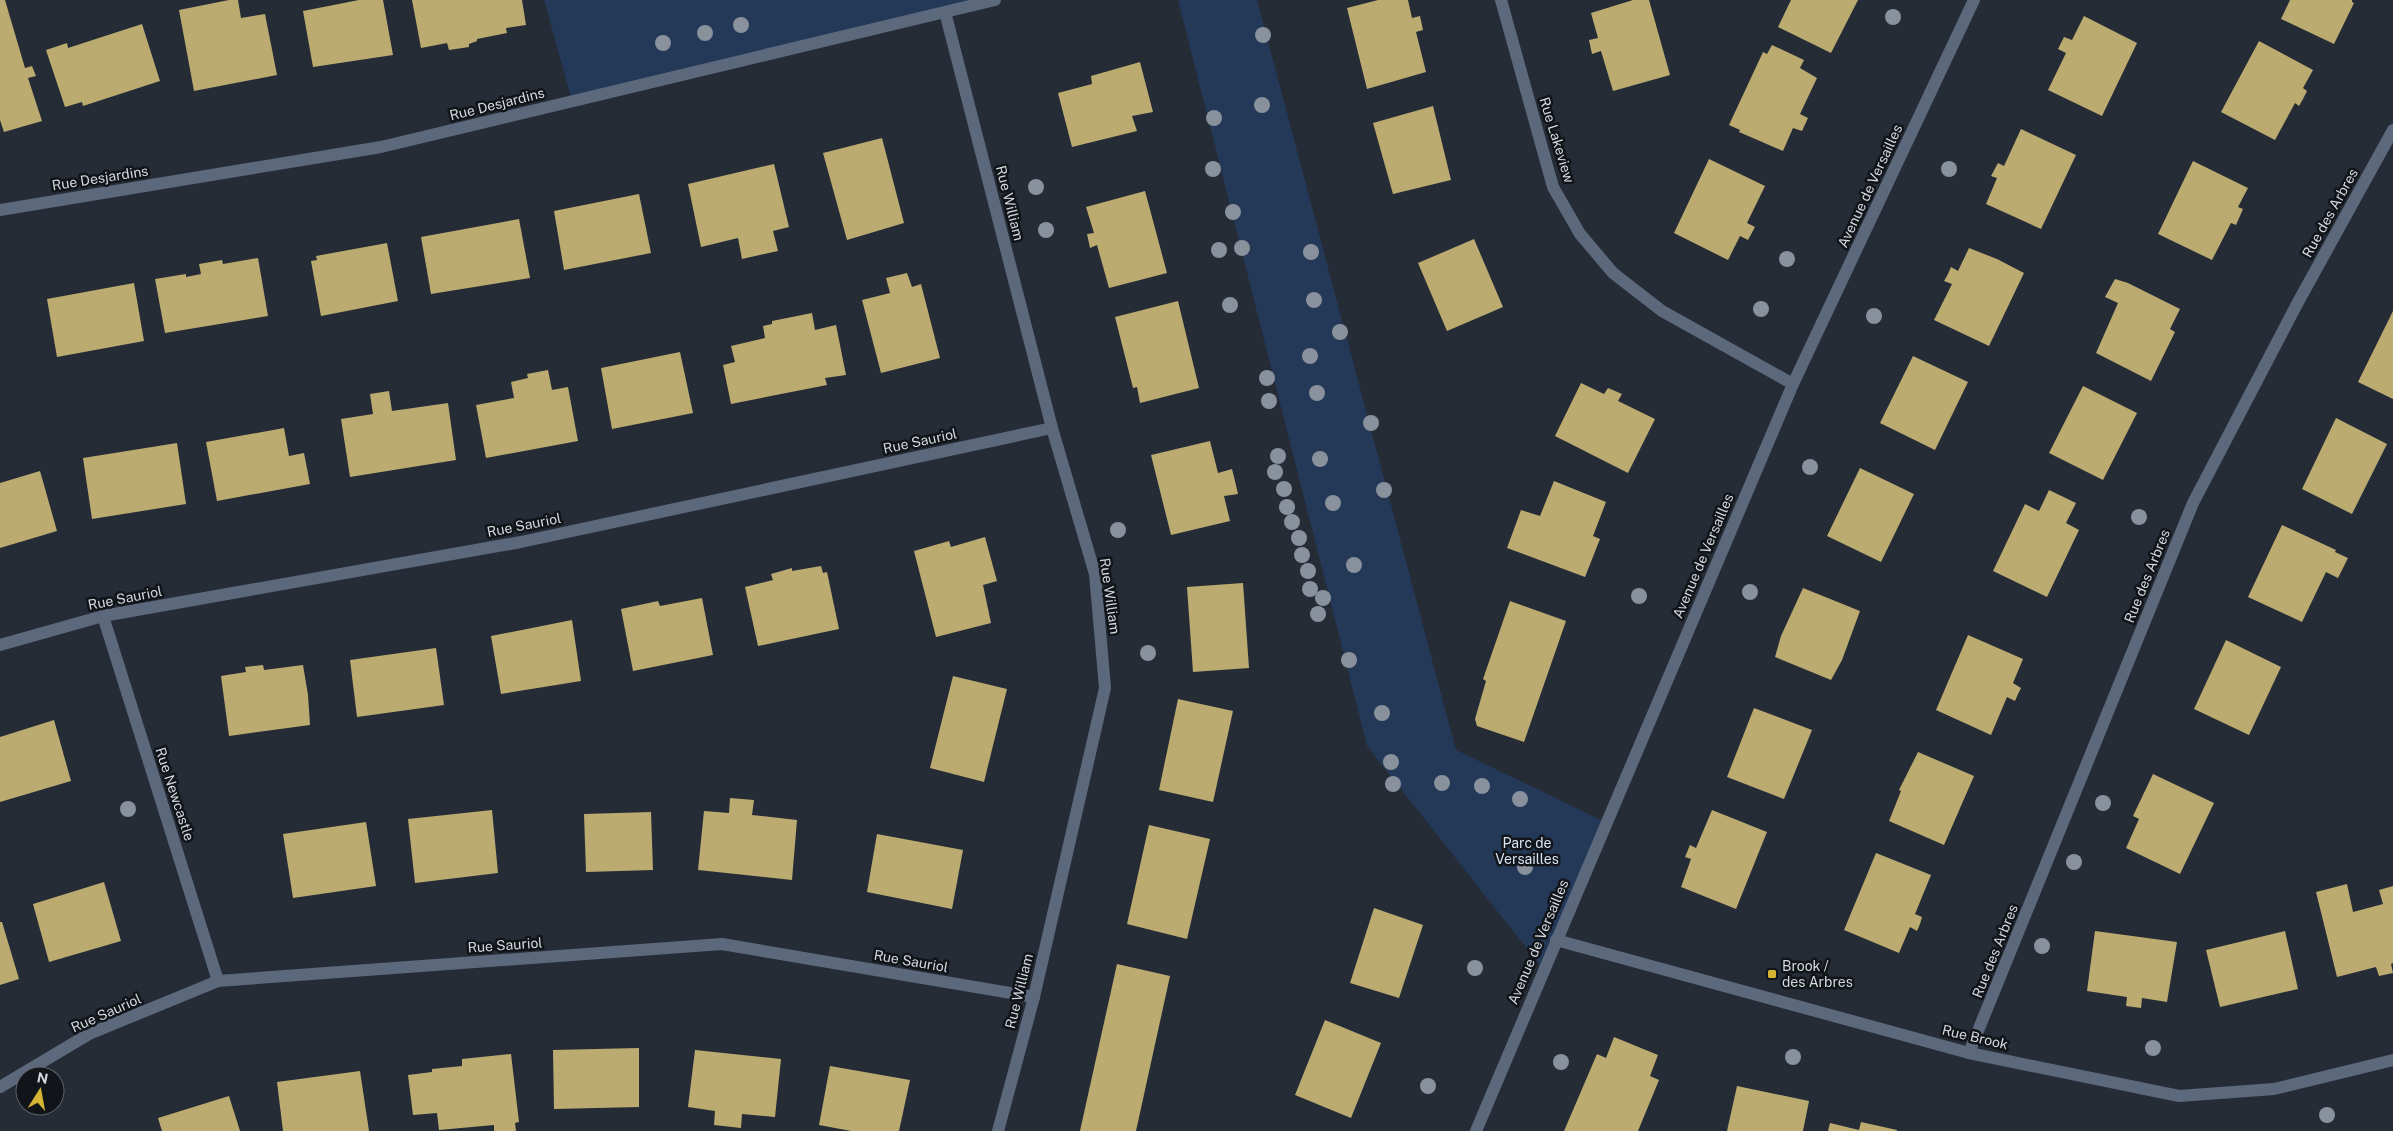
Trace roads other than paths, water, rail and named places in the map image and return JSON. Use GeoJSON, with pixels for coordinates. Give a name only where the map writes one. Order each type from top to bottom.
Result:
{"type":"FeatureCollection","features":[{"type":"Feature","properties":{"kind":"street","name":"Rue Desjardins"},"geometry":{"type":"LineString","coordinates":[[0,210],[381,147],[995,0]]}},
{"type":"Feature","properties":{"kind":"street","name":"Rue Lakeview"},"geometry":{"type":"LineString","coordinates":[[1501,0],[1553,187],[1580,234],[1613,273],[1662,311],[1793,384]]}},
{"type":"Feature","properties":{"kind":"street","name":"Avenue de Versailles"},"geometry":{"type":"LineString","coordinates":[[1476,1131],[1793,384],[1974,0]]}},
{"type":"Feature","properties":{"kind":"street","name":"Rue William"},"geometry":{"type":"LineString","coordinates":[[946,12],[1052,428],[1095,574],[1105,688],[1034,997],[998,1131]]}},
{"type":"Feature","properties":{"kind":"street","name":"Rue des Arbres"},"geometry":{"type":"LineString","coordinates":[[1970,1053],[2193,503],[2297,304],[2393,130]]}},
{"type":"Feature","properties":{"kind":"street","name":"Rue Sauriol"},"geometry":{"type":"LineString","coordinates":[[0,646],[102,616],[521,542],[1052,428]]}},
{"type":"Feature","properties":{"kind":"street","name":"Rue Newcastle"},"geometry":{"type":"LineString","coordinates":[[102,616],[218,981]]}},
{"type":"Feature","properties":{"kind":"street","name":"Rue Brook"},"geometry":{"type":"LineString","coordinates":[[1556,940],[1970,1053],[2179,1096],[2274,1089],[2393,1060]]}},
{"type":"Feature","properties":{"kind":"street","name":"Rue Sauriol"},"geometry":{"type":"LineString","coordinates":[[0,1087],[89,1034],[218,981],[722,944],[1034,997]]}},
{"type":"Feature","properties":{"kind":"place","name":"Brook / des Arbres"},"geometry":{"type":"Point","coordinates":[1772,974]}},
{"type":"Feature","properties":{"kind":"park label","name":"Parc de Versailles"},"geometry":{"type":"Point","coordinates":[1527,852]}}]}
